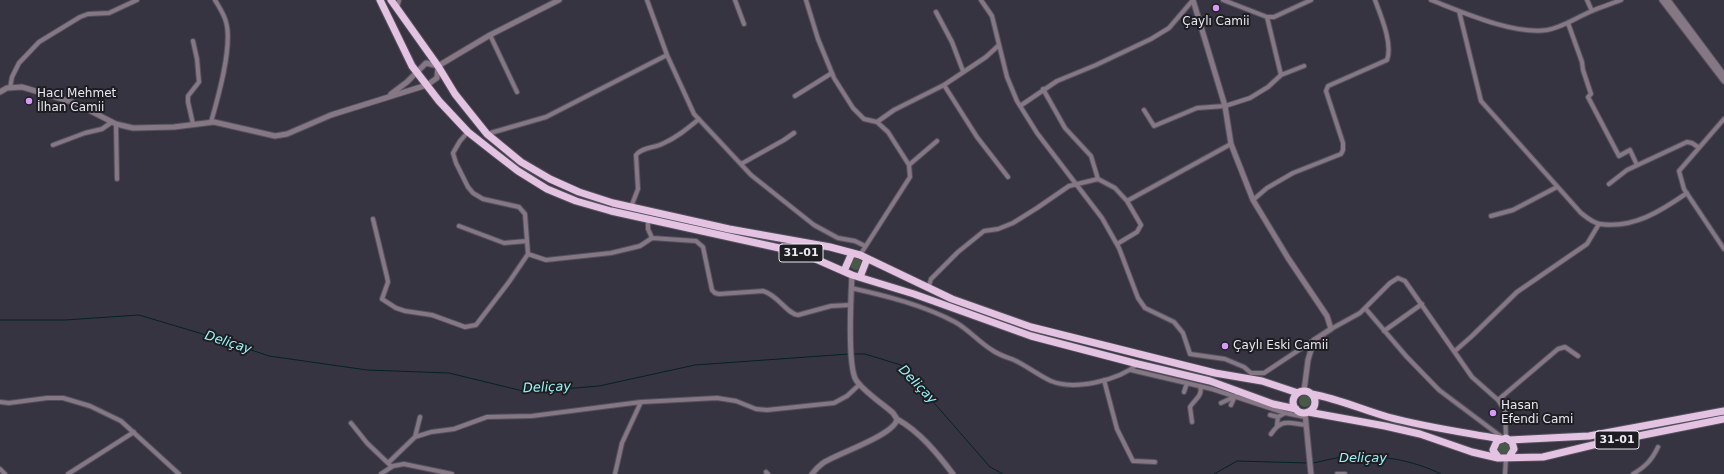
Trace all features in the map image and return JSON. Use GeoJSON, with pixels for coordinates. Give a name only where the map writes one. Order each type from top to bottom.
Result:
{"type":"FeatureCollection","features":[{"type":"Feature","properties":{"kind":"highway","name":"31-01"},"geometry":{"type":"LineString","coordinates":[[380,0],[416,72],[439,101],[468,132],[518,171],[548,188],[576,201],[611,211],[802,253],[852,275],[914,294],[1031,336],[1210,381],[1273,404],[1296,410]]}},
{"type":"Feature","properties":{"kind":"highway","name":"31-01"},"geometry":{"type":"LineString","coordinates":[[391,0],[456,94],[487,134],[521,162],[550,179],[579,192],[631,207],[729,229],[805,242],[860,255],[928,289],[981,310],[1032,327],[1215,373],[1262,381],[1301,392]]}},
{"type":"Feature","properties":{"kind":"highway"},"geometry":{"type":"LineString","coordinates":[[844,272],[852,253]]}},
{"type":"Feature","properties":{"kind":"highway"},"geometry":{"type":"LineString","coordinates":[[860,277],[867,259]]}},
{"type":"Feature","properties":{"kind":"highway"},"geometry":{"type":"LineString","coordinates":[[1301,392],[1312,394],[1315,403],[1313,409],[1306,414],[1296,410],[1293,401],[1301,392]]}},
{"type":"Feature","properties":{"kind":"highway","name":"31-01"},"geometry":{"type":"LineString","coordinates":[[1312,394],[1346,402],[1386,416],[1425,426],[1504,439],[1589,436],[1724,411]]}},
{"type":"Feature","properties":{"kind":"highway","name":"31-01"},"geometry":{"type":"LineString","coordinates":[[1306,414],[1385,426],[1420,434],[1472,452],[1505,458],[1543,457],[1593,445],[1724,419]]}},
{"type":"Feature","properties":{"kind":"highway"},"geometry":{"type":"LineString","coordinates":[[1504,439],[1514,449],[1505,458],[1494,453],[1493,447],[1504,439]]}},
{"type":"Feature","properties":{"kind":"street"},"geometry":{"type":"LineString","coordinates":[[10,88],[12,77],[19,63],[39,42],[80,17],[88,14],[109,13],[137,0]]}},
{"type":"Feature","properties":{"kind":"street"},"geometry":{"type":"LineString","coordinates":[[211,122],[220,89],[228,41],[226,23],[215,0]]}},
{"type":"Feature","properties":{"kind":"street"},"geometry":{"type":"LineString","coordinates":[[397,8],[399,0]]}},
{"type":"Feature","properties":{"kind":"street"},"geometry":{"type":"LineString","coordinates":[[545,0],[548,6]]}},
{"type":"Feature","properties":{"kind":"street"},"geometry":{"type":"LineString","coordinates":[[387,97],[407,82],[426,63],[438,66],[490,35],[559,0]]}},
{"type":"Feature","properties":{"kind":"street"},"geometry":{"type":"LineString","coordinates":[[647,0],[667,54],[694,114],[751,175],[814,225],[838,238],[865,246]]}},
{"type":"Feature","properties":{"kind":"street"},"geometry":{"type":"LineString","coordinates":[[735,0],[744,24]]}},
{"type":"Feature","properties":{"kind":"street"},"geometry":{"type":"LineString","coordinates":[[806,0],[818,39],[832,73],[853,108],[864,119],[877,122],[888,132],[909,165],[910,177],[860,255]]}},
{"type":"Feature","properties":{"kind":"street"},"geometry":{"type":"LineString","coordinates":[[982,0],[992,16],[1007,77],[1020,106],[1037,133],[1102,218],[1117,244],[1138,298],[1145,308],[1174,322],[1183,333],[1190,354],[1225,359],[1251,373],[1264,373],[1331,329],[1360,313],[1390,283],[1398,278],[1405,281],[1472,377],[1498,400],[1505,411],[1504,439]]}},
{"type":"Feature","properties":{"kind":"street"},"geometry":{"type":"LineString","coordinates":[[1020,106],[1057,80],[1096,65],[1151,39],[1169,28],[1193,0]]}},
{"type":"Feature","properties":{"kind":"street"},"geometry":{"type":"LineString","coordinates":[[1193,0],[1225,106],[1231,144],[1253,200],[1288,258],[1327,316],[1331,329]]}},
{"type":"Feature","properties":{"kind":"street"},"geometry":{"type":"LineString","coordinates":[[1223,0],[1258,12],[1267,17],[1274,17],[1311,0]]}},
{"type":"Feature","properties":{"kind":"street"},"geometry":{"type":"LineString","coordinates":[[1253,200],[1267,188],[1293,173],[1341,154],[1344,150],[1326,91],[1328,86],[1387,60],[1389,45],[1375,0]]}},
{"type":"Feature","properties":{"kind":"street"},"geometry":{"type":"LineString","coordinates":[[1431,0],[1501,25],[1533,30],[1547,30],[1568,23],[1592,11],[1621,0]]}},
{"type":"Feature","properties":{"kind":"street"},"geometry":{"type":"LineString","coordinates":[[1587,0],[1592,11]]}},
{"type":"Feature","properties":{"kind":"street"},"geometry":{"type":"LineString","coordinates":[[1662,0],[1724,81]]}},
{"type":"Feature","properties":{"kind":"street"},"geometry":{"type":"LineString","coordinates":[[1668,0],[1724,75]]}},
{"type":"Feature","properties":{"kind":"street"},"geometry":{"type":"LineString","coordinates":[[1459,11],[1481,100],[1581,213],[1598,224],[1623,224],[1641,220],[1664,208],[1687,193]]}},
{"type":"Feature","properties":{"kind":"street"},"geometry":{"type":"LineString","coordinates":[[936,12],[952,42],[963,71]]}},
{"type":"Feature","properties":{"kind":"street"},"geometry":{"type":"LineString","coordinates":[[1267,17],[1281,75]]}},
{"type":"Feature","properties":{"kind":"street"},"geometry":{"type":"LineString","coordinates":[[1568,23],[1582,62],[1583,70],[1591,94],[1588,97],[1620,156],[1630,150],[1637,166]]}},
{"type":"Feature","properties":{"kind":"street"},"geometry":{"type":"LineString","coordinates":[[490,35],[517,92]]}},
{"type":"Feature","properties":{"kind":"street"},"geometry":{"type":"LineString","coordinates":[[193,40],[197,59],[199,82],[188,96],[193,124]]}},
{"type":"Feature","properties":{"kind":"street"},"geometry":{"type":"LineString","coordinates":[[877,122],[894,110],[944,85],[986,57],[999,45]]}},
{"type":"Feature","properties":{"kind":"street"},"geometry":{"type":"LineString","coordinates":[[487,134],[546,116],[667,54]]}},
{"type":"Feature","properties":{"kind":"street"},"geometry":{"type":"LineString","coordinates":[[0,92],[10,88],[22,87],[75,103],[114,123],[133,128],[174,127],[211,122],[274,136],[287,134],[331,115],[427,85],[437,78],[438,66]]}},
{"type":"Feature","properties":{"kind":"street"},"geometry":{"type":"LineString","coordinates":[[1144,110],[1154,126],[1197,108],[1225,106],[1250,98],[1281,75],[1304,66]]}},
{"type":"Feature","properties":{"kind":"street"},"geometry":{"type":"LineString","coordinates":[[795,96],[832,73]]}},
{"type":"Feature","properties":{"kind":"street"},"geometry":{"type":"LineString","coordinates":[[944,85],[977,138],[1008,177]]}},
{"type":"Feature","properties":{"kind":"street"},"geometry":{"type":"LineString","coordinates":[[1043,89],[1065,128],[1091,156],[1098,179]]}},
{"type":"Feature","properties":{"kind":"street"},"geometry":{"type":"LineString","coordinates":[[631,207],[638,190],[636,155],[642,150],[655,148],[673,139],[683,133],[698,118]]}},
{"type":"Feature","properties":{"kind":"street"},"geometry":{"type":"LineString","coordinates":[[1724,119],[1698,147],[1679,171],[1684,189],[1724,249]]}},
{"type":"Feature","properties":{"kind":"street"},"geometry":{"type":"LineString","coordinates":[[53,144],[85,132],[102,129],[114,123]]}},
{"type":"Feature","properties":{"kind":"street"},"geometry":{"type":"LineString","coordinates":[[114,123],[118,179]]}},
{"type":"Feature","properties":{"kind":"street"},"geometry":{"type":"LineString","coordinates":[[373,219],[388,282],[382,299],[396,308],[405,311],[432,315],[465,327],[476,325],[509,282],[528,254],[525,214],[519,207],[483,198],[473,193],[468,188],[453,153],[460,141],[468,132]]}},
{"type":"Feature","properties":{"kind":"street"},"geometry":{"type":"LineString","coordinates":[[741,164],[794,133]]}},
{"type":"Feature","properties":{"kind":"street"},"geometry":{"type":"LineString","coordinates":[[909,165],[937,141]]}},
{"type":"Feature","properties":{"kind":"street"},"geometry":{"type":"LineString","coordinates":[[1609,184],[1627,170],[1687,142],[1698,147]]}},
{"type":"Feature","properties":{"kind":"street"},"geometry":{"type":"LineString","coordinates":[[1127,201],[1231,144]]}},
{"type":"Feature","properties":{"kind":"street"},"geometry":{"type":"LineString","coordinates":[[928,289],[931,279],[958,252],[984,231],[998,229],[1013,222],[1037,208],[1069,186],[1098,179],[1115,188],[1127,201],[1141,225],[1137,232],[1117,244]]}},
{"type":"Feature","properties":{"kind":"street"},"geometry":{"type":"LineString","coordinates":[[1491,216],[1513,210],[1557,187]]}},
{"type":"Feature","properties":{"kind":"street"},"geometry":{"type":"LineString","coordinates":[[648,219],[648,228],[652,238]]}},
{"type":"Feature","properties":{"kind":"street"},"geometry":{"type":"LineString","coordinates":[[1455,351],[1517,292],[1587,244],[1598,224]]}},
{"type":"Feature","properties":{"kind":"street"},"geometry":{"type":"LineString","coordinates":[[459,226],[504,243],[527,242]]}},
{"type":"Feature","properties":{"kind":"street"},"geometry":{"type":"LineString","coordinates":[[528,254],[546,260],[611,254],[640,246],[652,238],[696,241],[703,247],[712,290],[715,293],[763,291],[777,298],[793,315],[832,306],[850,305]]}},
{"type":"Feature","properties":{"kind":"street"},"geometry":{"type":"LineString","coordinates":[[852,275],[850,305],[852,369],[856,380],[897,419],[909,426],[930,445],[953,474]]}},
{"type":"Feature","properties":{"kind":"street"},"geometry":{"type":"LineString","coordinates":[[851,288],[885,296],[919,307],[957,323],[981,343],[1001,356],[1014,360],[1052,381],[1076,386],[1104,380],[1131,370],[1138,364]]}},
{"type":"Feature","properties":{"kind":"street"},"geometry":{"type":"LineString","coordinates":[[1384,331],[1422,304]]}},
{"type":"Feature","properties":{"kind":"street"},"geometry":{"type":"LineString","coordinates":[[1364,308],[1439,390],[1504,439]]}},
{"type":"Feature","properties":{"kind":"street"},"geometry":{"type":"LineString","coordinates":[[1301,392],[1314,340]]}},
{"type":"Feature","properties":{"kind":"street"},"geometry":{"type":"LineString","coordinates":[[1498,400],[1558,349],[1565,347],[1578,356]]}},
{"type":"Feature","properties":{"kind":"street"},"geometry":{"type":"LineString","coordinates":[[1131,370],[1200,386],[1285,413],[1306,414],[1311,472]]}},
{"type":"Feature","properties":{"kind":"street"},"geometry":{"type":"LineString","coordinates":[[1104,380],[1118,429],[1133,461],[1155,462]]}},
{"type":"Feature","properties":{"kind":"street"},"geometry":{"type":"LineString","coordinates":[[1184,392],[1187,383]]}},
{"type":"Feature","properties":{"kind":"street"},"geometry":{"type":"LineString","coordinates":[[381,474],[416,437],[431,432],[454,428],[487,417],[532,416],[641,402],[717,398],[736,401],[756,409],[767,410],[834,403],[848,396],[860,384]]}},
{"type":"Feature","properties":{"kind":"street"},"geometry":{"type":"LineString","coordinates":[[1192,422],[1190,407],[1200,396],[1200,386]]}},
{"type":"Feature","properties":{"kind":"street"},"geometry":{"type":"LineString","coordinates":[[1221,403],[1235,397]]}},
{"type":"Feature","properties":{"kind":"street"},"geometry":{"type":"LineString","coordinates":[[1231,405],[1235,397]]}},
{"type":"Feature","properties":{"kind":"street"},"geometry":{"type":"LineString","coordinates":[[0,402],[9,403],[47,398],[63,398],[90,406],[120,421],[179,474]]}},
{"type":"Feature","properties":{"kind":"street"},"geometry":{"type":"LineString","coordinates":[[615,474],[622,443],[641,402]]}},
{"type":"Feature","properties":{"kind":"street"},"geometry":{"type":"LineString","coordinates":[[1270,415],[1278,417],[1285,413]]}},
{"type":"Feature","properties":{"kind":"street"},"geometry":{"type":"LineString","coordinates":[[416,437],[420,416]]}},
{"type":"Feature","properties":{"kind":"street"},"geometry":{"type":"LineString","coordinates":[[1271,434],[1277,425],[1278,417]]}},
{"type":"Feature","properties":{"kind":"street"},"geometry":{"type":"LineString","coordinates":[[812,474],[822,463],[854,449],[891,429],[897,423],[897,419]]}},
{"type":"Feature","properties":{"kind":"street"},"geometry":{"type":"LineString","coordinates":[[1277,425],[1285,422],[1306,425]]}},
{"type":"Feature","properties":{"kind":"street"},"geometry":{"type":"LineString","coordinates":[[350,423],[367,443],[390,465],[404,464],[452,474]]}},
{"type":"Feature","properties":{"kind":"street"},"geometry":{"type":"LineString","coordinates":[[68,474],[134,432]]}},
{"type":"Feature","properties":{"kind":"street"},"geometry":{"type":"LineString","coordinates":[[1633,474],[1642,469],[1652,459],[1658,447]]}},
{"type":"Feature","properties":{"kind":"street"},"geometry":{"type":"LineString","coordinates":[[1505,458],[1505,474]]}},
{"type":"Feature","properties":{"kind":"street"},"geometry":{"type":"LineString","coordinates":[[0,469],[4,474]]}},
{"type":"Feature","properties":{"kind":"street"},"geometry":{"type":"LineString","coordinates":[[1337,474],[1345,474]]}},
{"type":"Feature","properties":{"kind":"green space"},"geometry":{"type":"Polygon","coordinates":[[[854,258],[858,258],[862,264],[858,270],[854,270],[850,266],[850,262],[854,258]]]}},
{"type":"Feature","properties":{"kind":"green space"},"geometry":{"type":"Polygon","coordinates":[[[1303,395],[1307,395],[1311,401],[1307,407],[1303,407],[1299,403],[1299,399],[1303,395]]]}},
{"type":"Feature","properties":{"kind":"green space"},"geometry":{"type":"Polygon","coordinates":[[[1506,442],[1509,443],[1509,453],[1502,454],[1499,453],[1498,446],[1499,443],[1506,442]]]}},
{"type":"Feature","properties":{"kind":"waterway","name":"Deliçay"},"geometry":{"type":"LineString","coordinates":[[0,320],[65,320],[139,315],[216,338],[269,356],[367,370],[449,373],[527,392],[599,386],[695,365],[849,354]]}},
{"type":"Feature","properties":{"kind":"waterway","name":"Deliçay"},"geometry":{"type":"LineString","coordinates":[[854,354],[865,354],[901,365],[990,467],[1003,474]]}},
{"type":"Feature","properties":{"kind":"waterway","name":"Deliçay"},"geometry":{"type":"LineString","coordinates":[[1313,463],[1343,457],[1383,457],[1419,465],[1441,474]]}},
{"type":"Feature","properties":{"kind":"waterway","name":"Deliçay"},"geometry":{"type":"LineString","coordinates":[[1214,474],[1237,461],[1308,463]]}},
{"type":"Feature","properties":{"kind":"place","name":"Çaylı Camii"},"geometry":{"type":"Point","coordinates":[1216,8]}},
{"type":"Feature","properties":{"kind":"place","name":"Hacı Mehmet İlhan Camii"},"geometry":{"type":"Point","coordinates":[29,101]}},
{"type":"Feature","properties":{"kind":"place","name":"Çaylı Eski Camii"},"geometry":{"type":"Point","coordinates":[1225,346]}},
{"type":"Feature","properties":{"kind":"place","name":"Hasan Efendi Cami"},"geometry":{"type":"Point","coordinates":[1493,413]}}]}
